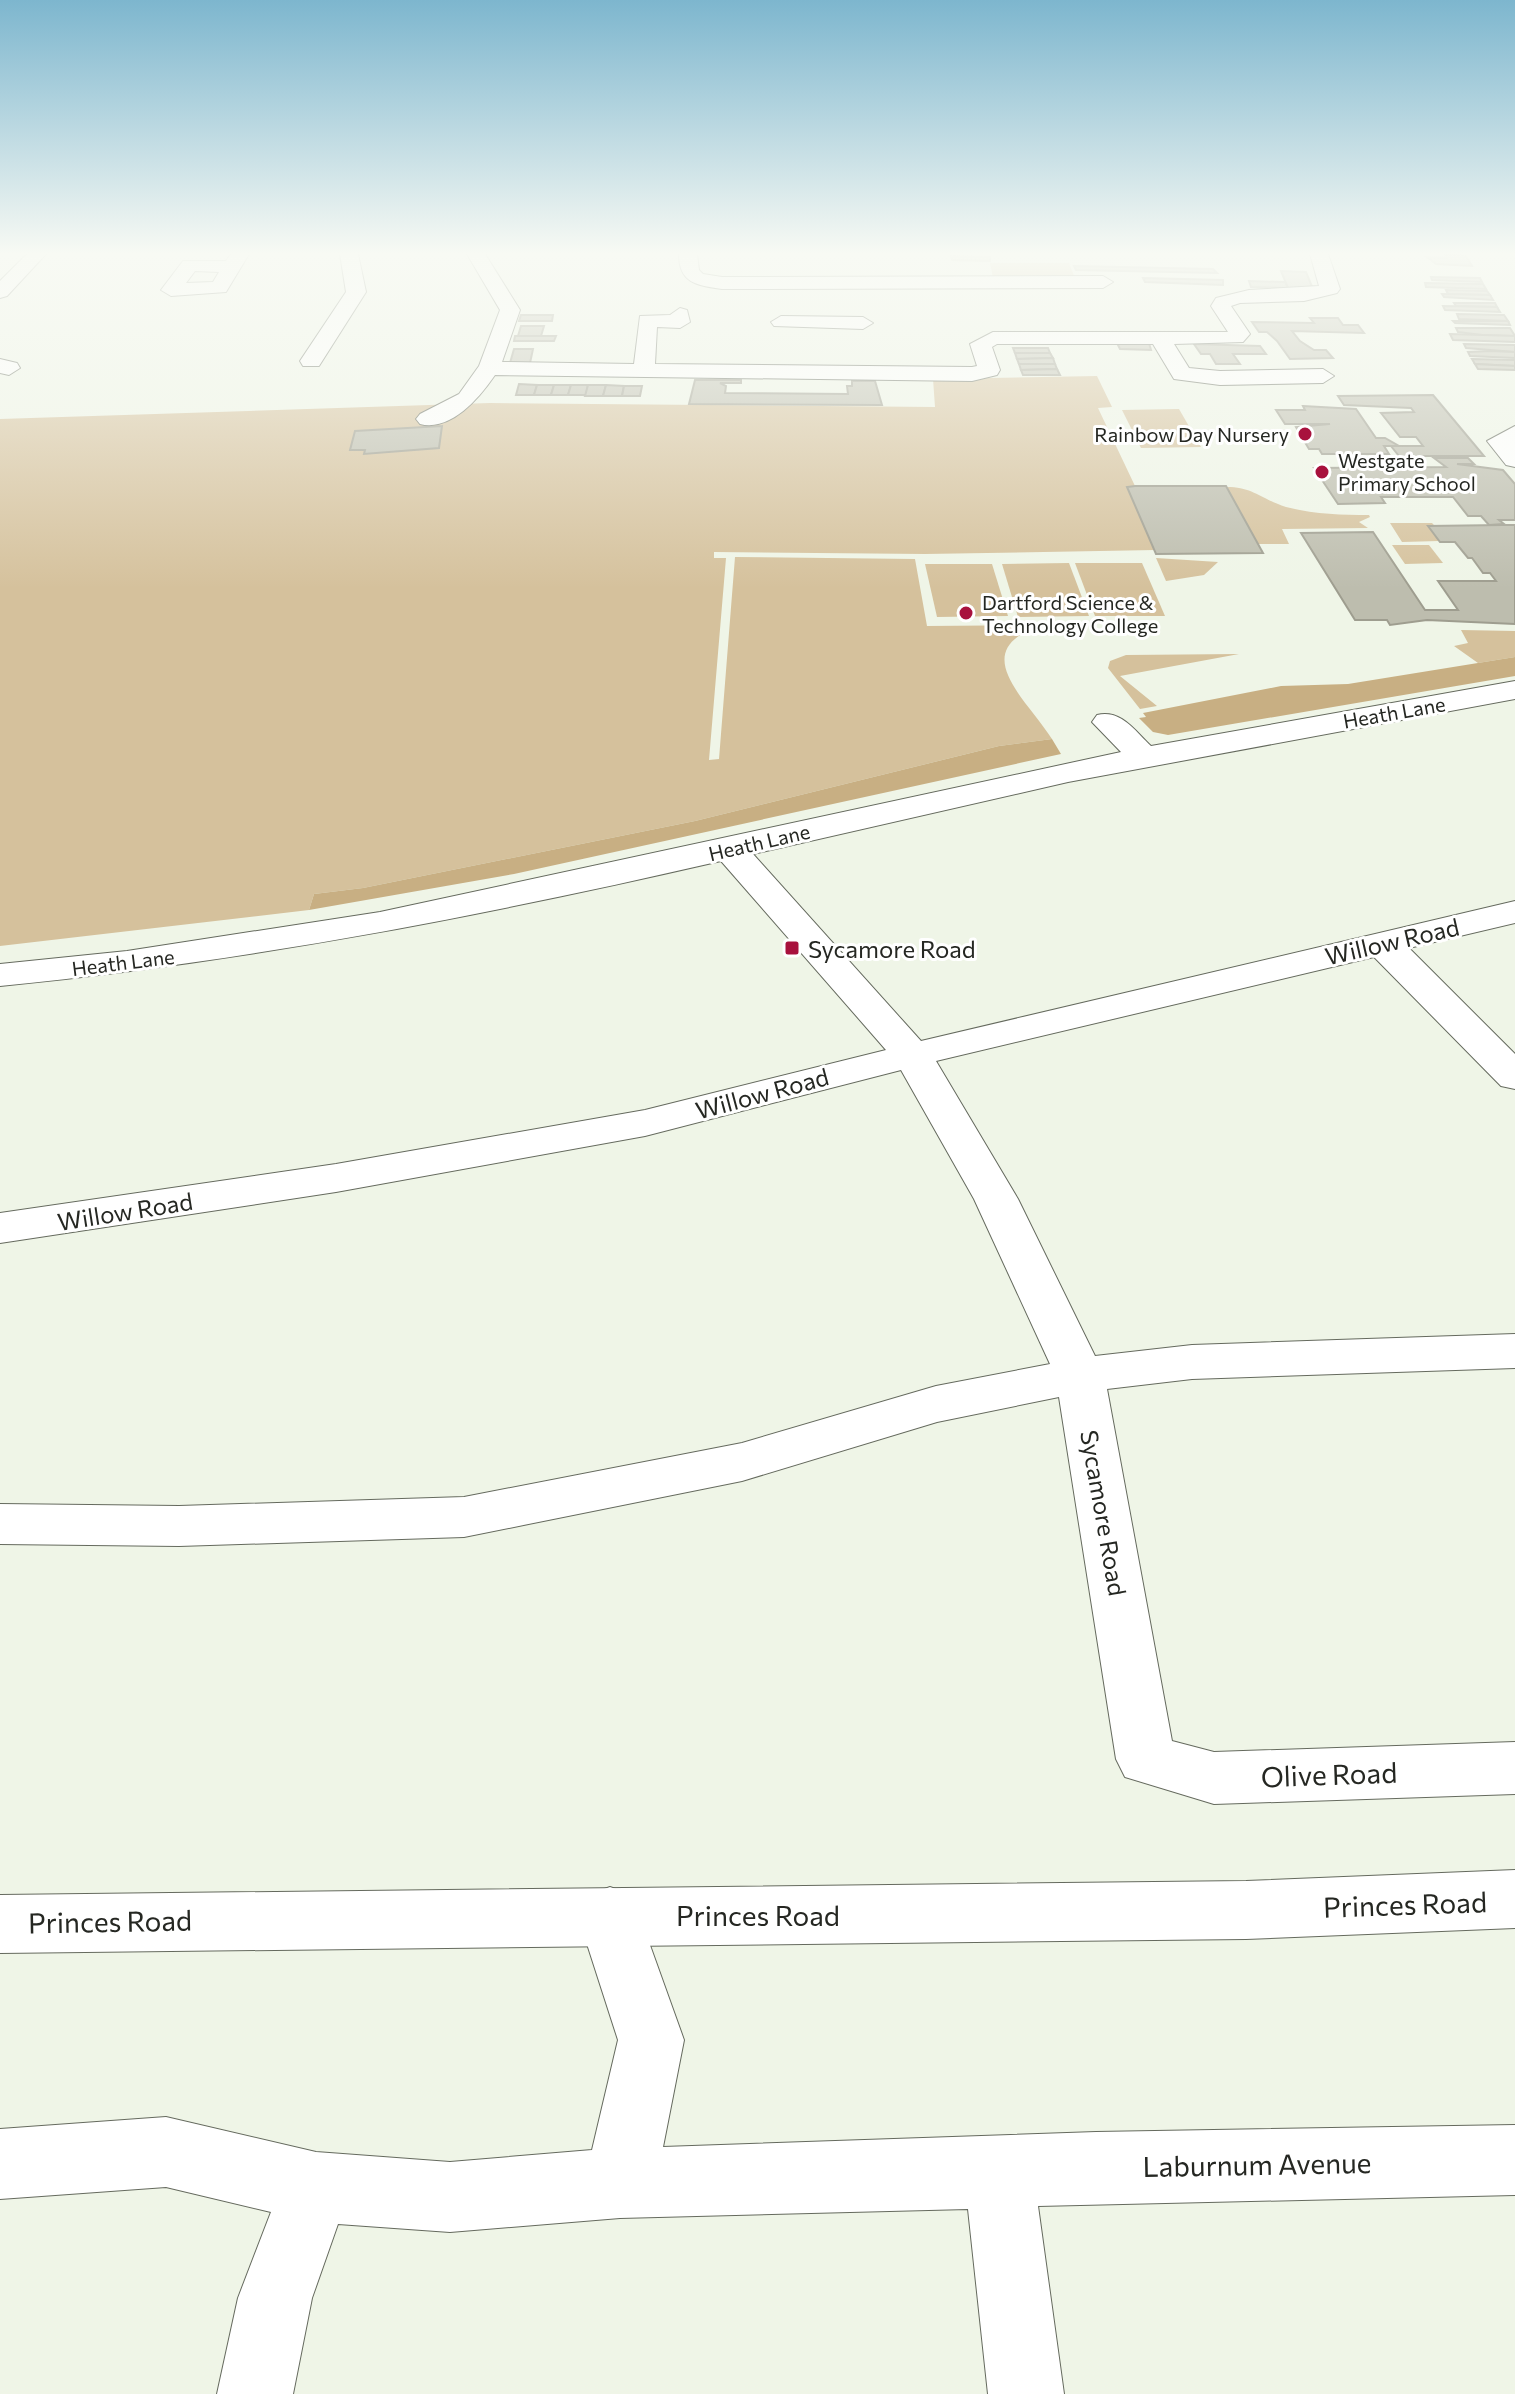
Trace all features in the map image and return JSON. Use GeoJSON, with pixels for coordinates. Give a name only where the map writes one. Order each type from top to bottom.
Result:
{"type":"FeatureCollection","features":[{"type":"Feature","properties":{"kind":"street"},"geometry":{"type":"LineString","coordinates":[[428,419],[467,399],[490,366],[513,372],[819,374],[981,373],[989,370],[988,366]]}},
{"type":"Feature","properties":{"kind":"street"},"geometry":{"type":"LineString","coordinates":[[644,366],[644,372]]}},
{"type":"Feature","properties":{"kind":"street"},"geometry":{"type":"LineString","coordinates":[[819,374],[820,366]]}},
{"type":"Feature","properties":{"kind":"street"},"geometry":{"type":"LineString","coordinates":[[1177,366],[1182,374],[1323,376]]}},
{"type":"Feature","properties":{"kind":"street"},"geometry":{"type":"LineString","coordinates":[[1268,366],[1276,377]]}},
{"type":"Feature","properties":{"kind":"street"},"geometry":{"type":"LineString","coordinates":[[1511,430],[1499,441],[1515,460]]}},
{"type":"Feature","properties":{"kind":"street","name":"Heath Lane"},"geometry":{"type":"LineString","coordinates":[[0,975],[212,952],[335,930],[729,849],[1145,758],[1515,690]]}},
{"type":"Feature","properties":{"kind":"street"},"geometry":{"type":"LineString","coordinates":[[1108,722],[1145,758]]}},
{"type":"Feature","properties":{"kind":"street","name":"Sycamore Road"},"geometry":{"type":"LineString","coordinates":[[729,849],[912,1055],[996,1199],[1080,1375],[1146,1759]]}},
{"type":"Feature","properties":{"kind":"street","name":"Willow Road"},"geometry":{"type":"LineString","coordinates":[[0,1228],[320,1181],[645,1123],[912,1055],[1515,912]]}},
{"type":"Feature","properties":{"kind":"street"},"geometry":{"type":"LineString","coordinates":[[1382,943],[1515,1077]]}},
{"type":"Feature","properties":{"kind":"street"},"geometry":{"type":"LineString","coordinates":[[0,1524],[179,1526],[464,1517],[742,1462],[936,1404],[1080,1375],[1192,1362],[1515,1351]]}},
{"type":"Feature","properties":{"kind":"street","name":"Olive Road"},"geometry":{"type":"LineString","coordinates":[[1146,1759],[1214,1778],[1515,1768]]}},
{"type":"Feature","properties":{"kind":"street","name":"Princes Road"},"geometry":{"type":"LineString","coordinates":[[0,1924],[1246,1910],[1515,1899]]}},
{"type":"Feature","properties":{"kind":"street"},"geometry":{"type":"LineString","coordinates":[[610,1916],[651,2040],[620,2183]]}},
{"type":"Feature","properties":{"kind":"street","name":"Laburnum Avenue"},"geometry":{"type":"LineString","coordinates":[[0,2164],[166,2152],[316,2187],[450,2197],[620,2183],[999,2173],[1096,2167],[1515,2160]]}},
{"type":"Feature","properties":{"kind":"street"},"geometry":{"type":"LineString","coordinates":[[999,2173],[1026,2394]]}},
{"type":"Feature","properties":{"kind":"street"},"geometry":{"type":"LineString","coordinates":[[255,2394],[275,2298],[316,2187]]}},
{"type":"Feature","properties":{"kind":"shaded area"},"geometry":{"type":"Polygon","coordinates":[[[1097,376],[1112,407],[1098,408],[1135,486],[1128,487],[1155,550],[925,554],[714,552],[714,558],[726,558],[709,760],[719,759],[735,557],[915,559],[927,626],[1043,625],[1020,635],[1008,648],[1005,662],[1008,676],[1017,692],[1052,739],[999,746],[695,821],[363,888],[314,894],[309,910],[0,946],[0,419],[490,403],[935,407],[933,379],[1097,376]]]}},
{"type":"Feature","properties":{"kind":"shaded area"},"geometry":{"type":"Polygon","coordinates":[[[1179,409],[1201,447],[1141,448],[1122,410],[1179,409]]]}},
{"type":"Feature","properties":{"kind":"shaded area"},"geometry":{"type":"Polygon","coordinates":[[[1227,487],[1244,489],[1296,509],[1327,514],[1369,515],[1359,522],[1368,528],[1282,529],[1289,544],[1258,544],[1227,487]]]}},
{"type":"Feature","properties":{"kind":"shaded area"},"geometry":{"type":"Polygon","coordinates":[[[1390,523],[1432,523],[1435,526],[1429,527],[1439,541],[1402,542],[1390,523]]]}},
{"type":"Feature","properties":{"kind":"shaded area"},"geometry":{"type":"Polygon","coordinates":[[[1392,545],[1429,545],[1443,563],[1405,564],[1392,545]]]}},
{"type":"Feature","properties":{"kind":"shaded area"},"geometry":{"type":"Polygon","coordinates":[[[1156,558],[1218,562],[1204,575],[1166,581],[1156,558]]]}},
{"type":"Feature","properties":{"kind":"shaded area"},"geometry":{"type":"Polygon","coordinates":[[[1069,563],[1089,616],[1018,617],[1002,564],[1069,563]]]}},
{"type":"Feature","properties":{"kind":"shaded area"},"geometry":{"type":"Polygon","coordinates":[[[1075,563],[1142,563],[1165,616],[1095,616],[1075,563]]]}},
{"type":"Feature","properties":{"kind":"shaded area"},"geometry":{"type":"Polygon","coordinates":[[[925,564],[992,564],[1008,616],[937,617],[925,564]]]}},
{"type":"Feature","properties":{"kind":"shaded area"},"geometry":{"type":"Polygon","coordinates":[[[1461,630],[1515,631],[1515,657],[1478,663],[1454,646],[1468,643],[1461,630]]]}},
{"type":"Feature","properties":{"kind":"shaded area"},"geometry":{"type":"Polygon","coordinates":[[[1239,654],[1120,676],[1157,706],[1140,709],[1108,668],[1110,661],[1126,655],[1239,654]]]}},
{"type":"Feature","properties":{"kind":"shaded area"},"geometry":{"type":"Polygon","coordinates":[[[1515,657],[1515,676],[1168,735],[1153,732],[1139,718],[1146,717],[1143,713],[1281,686],[1348,684],[1515,657]]]}},
{"type":"Feature","properties":{"kind":"shaded area"},"geometry":{"type":"Polygon","coordinates":[[[1052,739],[1061,754],[514,874],[309,910],[314,894],[363,888],[695,821],[999,746],[1052,739]]]}},
{"type":"Feature","properties":{"kind":"building"},"geometry":{"type":"Polygon","coordinates":[[[1020,366],[1056,366],[1057,369],[1021,370],[1020,366]]]}},
{"type":"Feature","properties":{"kind":"building"},"geometry":{"type":"Polygon","coordinates":[[[1476,366],[1515,366],[1515,370],[1478,369],[1476,366]]]}},
{"type":"Feature","properties":{"kind":"building"},"geometry":{"type":"Polygon","coordinates":[[[1057,369],[1060,375],[1023,375],[1021,370],[1057,369]]]}},
{"type":"Feature","properties":{"kind":"building"},"geometry":{"type":"Polygon","coordinates":[[[695,380],[741,380],[741,383],[720,383],[726,386],[725,393],[848,394],[847,386],[852,386],[852,381],[875,381],[882,405],[689,404],[695,380]]]}},
{"type":"Feature","properties":{"kind":"building"},"geometry":{"type":"Polygon","coordinates":[[[519,384],[537,385],[534,395],[516,395],[519,384]]]}},
{"type":"Feature","properties":{"kind":"building"},"geometry":{"type":"Polygon","coordinates":[[[537,385],[554,385],[551,395],[534,395],[537,385]]]}},
{"type":"Feature","properties":{"kind":"building"},"geometry":{"type":"Polygon","coordinates":[[[554,385],[571,385],[568,395],[551,395],[554,385]]]}},
{"type":"Feature","properties":{"kind":"building"},"geometry":{"type":"Polygon","coordinates":[[[571,385],[588,385],[586,395],[568,395],[571,385]]]}},
{"type":"Feature","properties":{"kind":"building"},"geometry":{"type":"Polygon","coordinates":[[[588,385],[606,385],[603,396],[585,396],[588,385]]]}},
{"type":"Feature","properties":{"kind":"building"},"geometry":{"type":"Polygon","coordinates":[[[606,385],[624,386],[622,396],[603,396],[606,385]]]}},
{"type":"Feature","properties":{"kind":"building"},"geometry":{"type":"Polygon","coordinates":[[[624,386],[642,386],[640,396],[622,396],[624,386]]]}},
{"type":"Feature","properties":{"kind":"building"},"geometry":{"type":"Polygon","coordinates":[[[1433,395],[1484,456],[1399,456],[1391,446],[1423,446],[1416,437],[1400,437],[1381,413],[1414,412],[1411,408],[1344,405],[1338,396],[1433,395]]]}},
{"type":"Feature","properties":{"kind":"building"},"geometry":{"type":"Polygon","coordinates":[[[1303,406],[1356,409],[1376,438],[1385,438],[1399,446],[1384,446],[1389,454],[1322,454],[1319,449],[1309,449],[1296,427],[1330,424],[1285,424],[1276,410],[1305,410],[1303,406]]]}},
{"type":"Feature","properties":{"kind":"building"},"geometry":{"type":"Polygon","coordinates":[[[442,426],[439,448],[364,454],[365,450],[350,450],[355,431],[442,426]]]}},
{"type":"Feature","properties":{"kind":"building"},"geometry":{"type":"Polygon","coordinates":[[[1434,458],[1468,458],[1474,464],[1457,464],[1503,470],[1515,484],[1515,520],[1499,520],[1504,524],[1489,525],[1481,516],[1468,516],[1453,497],[1381,497],[1385,503],[1338,504],[1314,468],[1446,467],[1434,458]]]}},
{"type":"Feature","properties":{"kind":"building"},"geometry":{"type":"Polygon","coordinates":[[[1226,486],[1263,553],[1156,554],[1127,487],[1226,486]]]}},
{"type":"Feature","properties":{"kind":"building"},"geometry":{"type":"Polygon","coordinates":[[[1515,525],[1515,624],[1427,620],[1390,625],[1387,620],[1355,620],[1301,533],[1373,532],[1425,610],[1458,610],[1438,581],[1496,581],[1490,573],[1483,573],[1455,542],[1440,542],[1428,526],[1515,525]]]}},
{"type":"Feature","properties":{"kind":"place","name":"Rainbow Day Nursery"},"geometry":{"type":"Point","coordinates":[1305,434]}},
{"type":"Feature","properties":{"kind":"place","name":"Westgate Primary School"},"geometry":{"type":"Point","coordinates":[1322,472]}},
{"type":"Feature","properties":{"kind":"place","name":"Dartford Science & Technology College"},"geometry":{"type":"Point","coordinates":[966,613]}},
{"type":"Feature","properties":{"kind":"place","name":"Sycamore Road"},"geometry":{"type":"Point","coordinates":[792,948]}}]}
